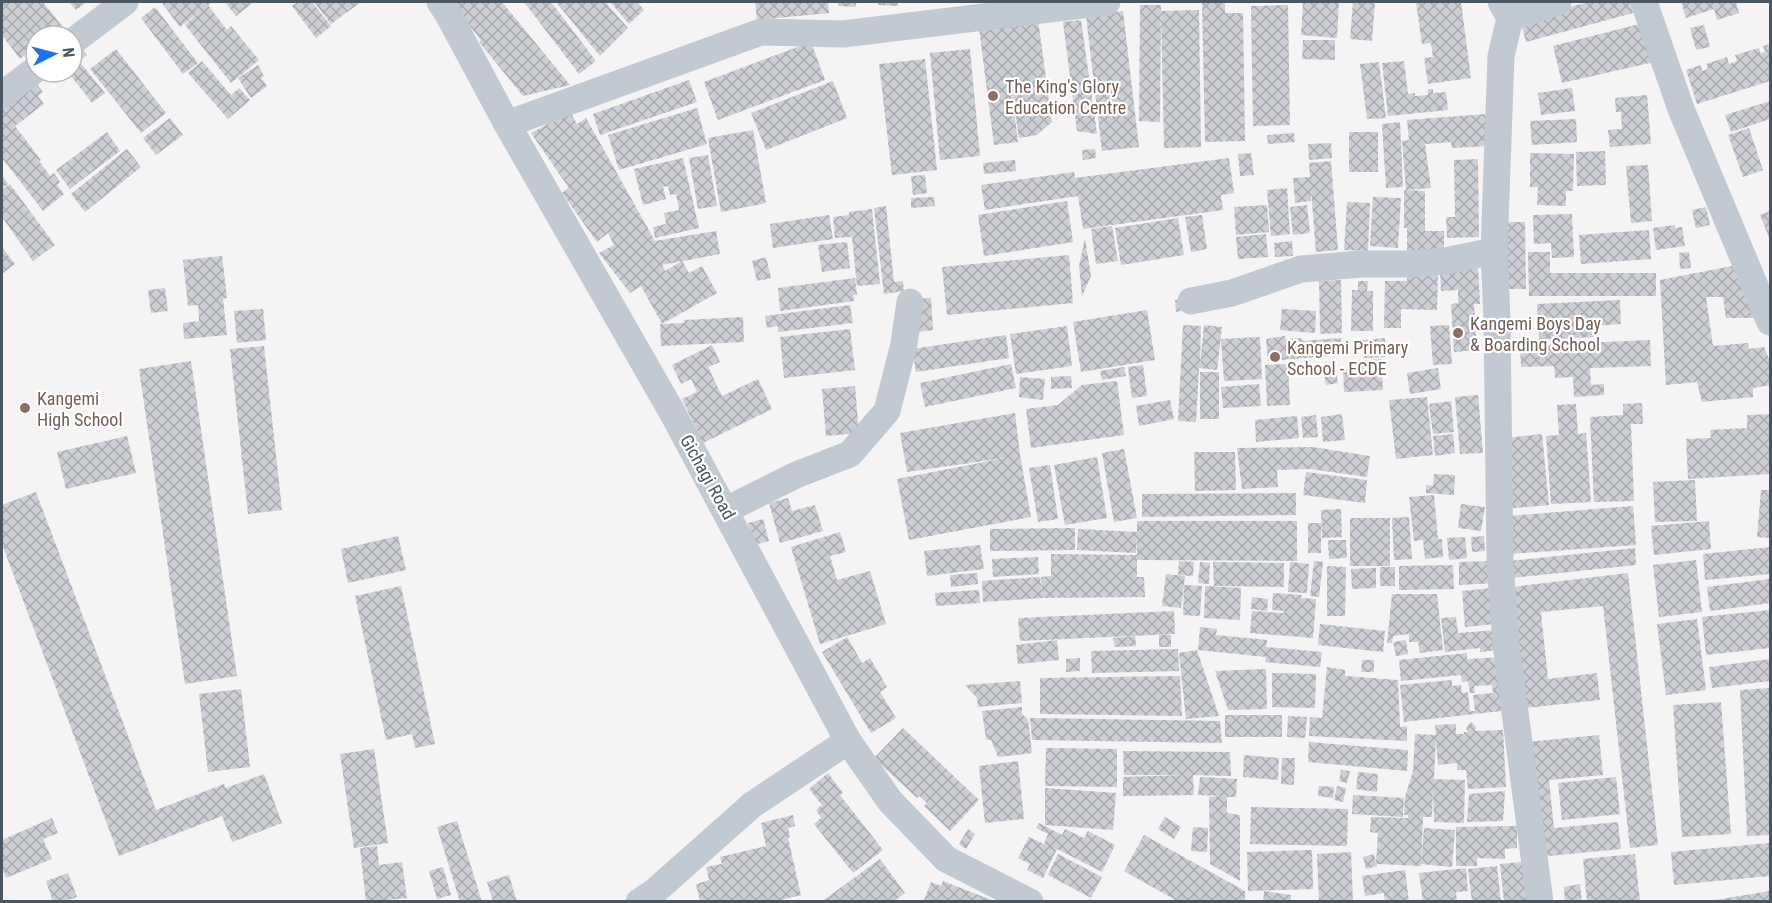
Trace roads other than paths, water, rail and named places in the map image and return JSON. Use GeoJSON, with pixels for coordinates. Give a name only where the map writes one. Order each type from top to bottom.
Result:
{"type":"FeatureCollection","features":[{"type":"Feature","properties":{"kind":"street"},"geometry":{"type":"LineString","coordinates":[[84,33],[125,2]]}},
{"type":"Feature","properties":{"kind":"street","name":"Gichagi Road"},"geometry":{"type":"LineString","coordinates":[[440,2],[507,124],[666,401],[848,741],[890,801],[946,859],[1030,902]]}},
{"type":"Feature","properties":{"kind":"street"},"geometry":{"type":"LineString","coordinates":[[507,124],[760,32],[843,34],[1107,2]]}},
{"type":"Feature","properties":{"kind":"street"},"geometry":{"type":"LineString","coordinates":[[1540,902],[1506,644],[1500,562],[1494,251],[1506,10],[1558,2]]}},
{"type":"Feature","properties":{"kind":"street"},"geometry":{"type":"LineString","coordinates":[[1644,2],[1681,109],[1770,322]]}},
{"type":"Feature","properties":{"kind":"street"},"geometry":{"type":"LineString","coordinates":[[2,95],[24,78]]}},
{"type":"Feature","properties":{"kind":"street"},"geometry":{"type":"LineString","coordinates":[[1191,301],[1232,293],[1301,269],[1445,261],[1494,251]]}},
{"type":"Feature","properties":{"kind":"street"},"geometry":{"type":"LineString","coordinates":[[726,510],[796,475],[850,454],[886,411],[904,344],[910,302]]}},
{"type":"Feature","properties":{"kind":"street"},"geometry":{"type":"LineString","coordinates":[[649,898],[752,805],[848,741]]}},
{"type":"Feature","properties":{"kind":"place","name":"The King's Glory Education Centre"},"geometry":{"type":"Point","coordinates":[993,96]}},
{"type":"Feature","properties":{"kind":"place","name":"Kangemi Boys Day & Boarding School"},"geometry":{"type":"Point","coordinates":[1458,333]}},
{"type":"Feature","properties":{"kind":"place","name":"Kangemi Primary School - ECDE"},"geometry":{"type":"Point","coordinates":[1275,357]}},
{"type":"Feature","properties":{"kind":"place","name":"Kangemi High School"},"geometry":{"type":"Point","coordinates":[25,408]}}]}
